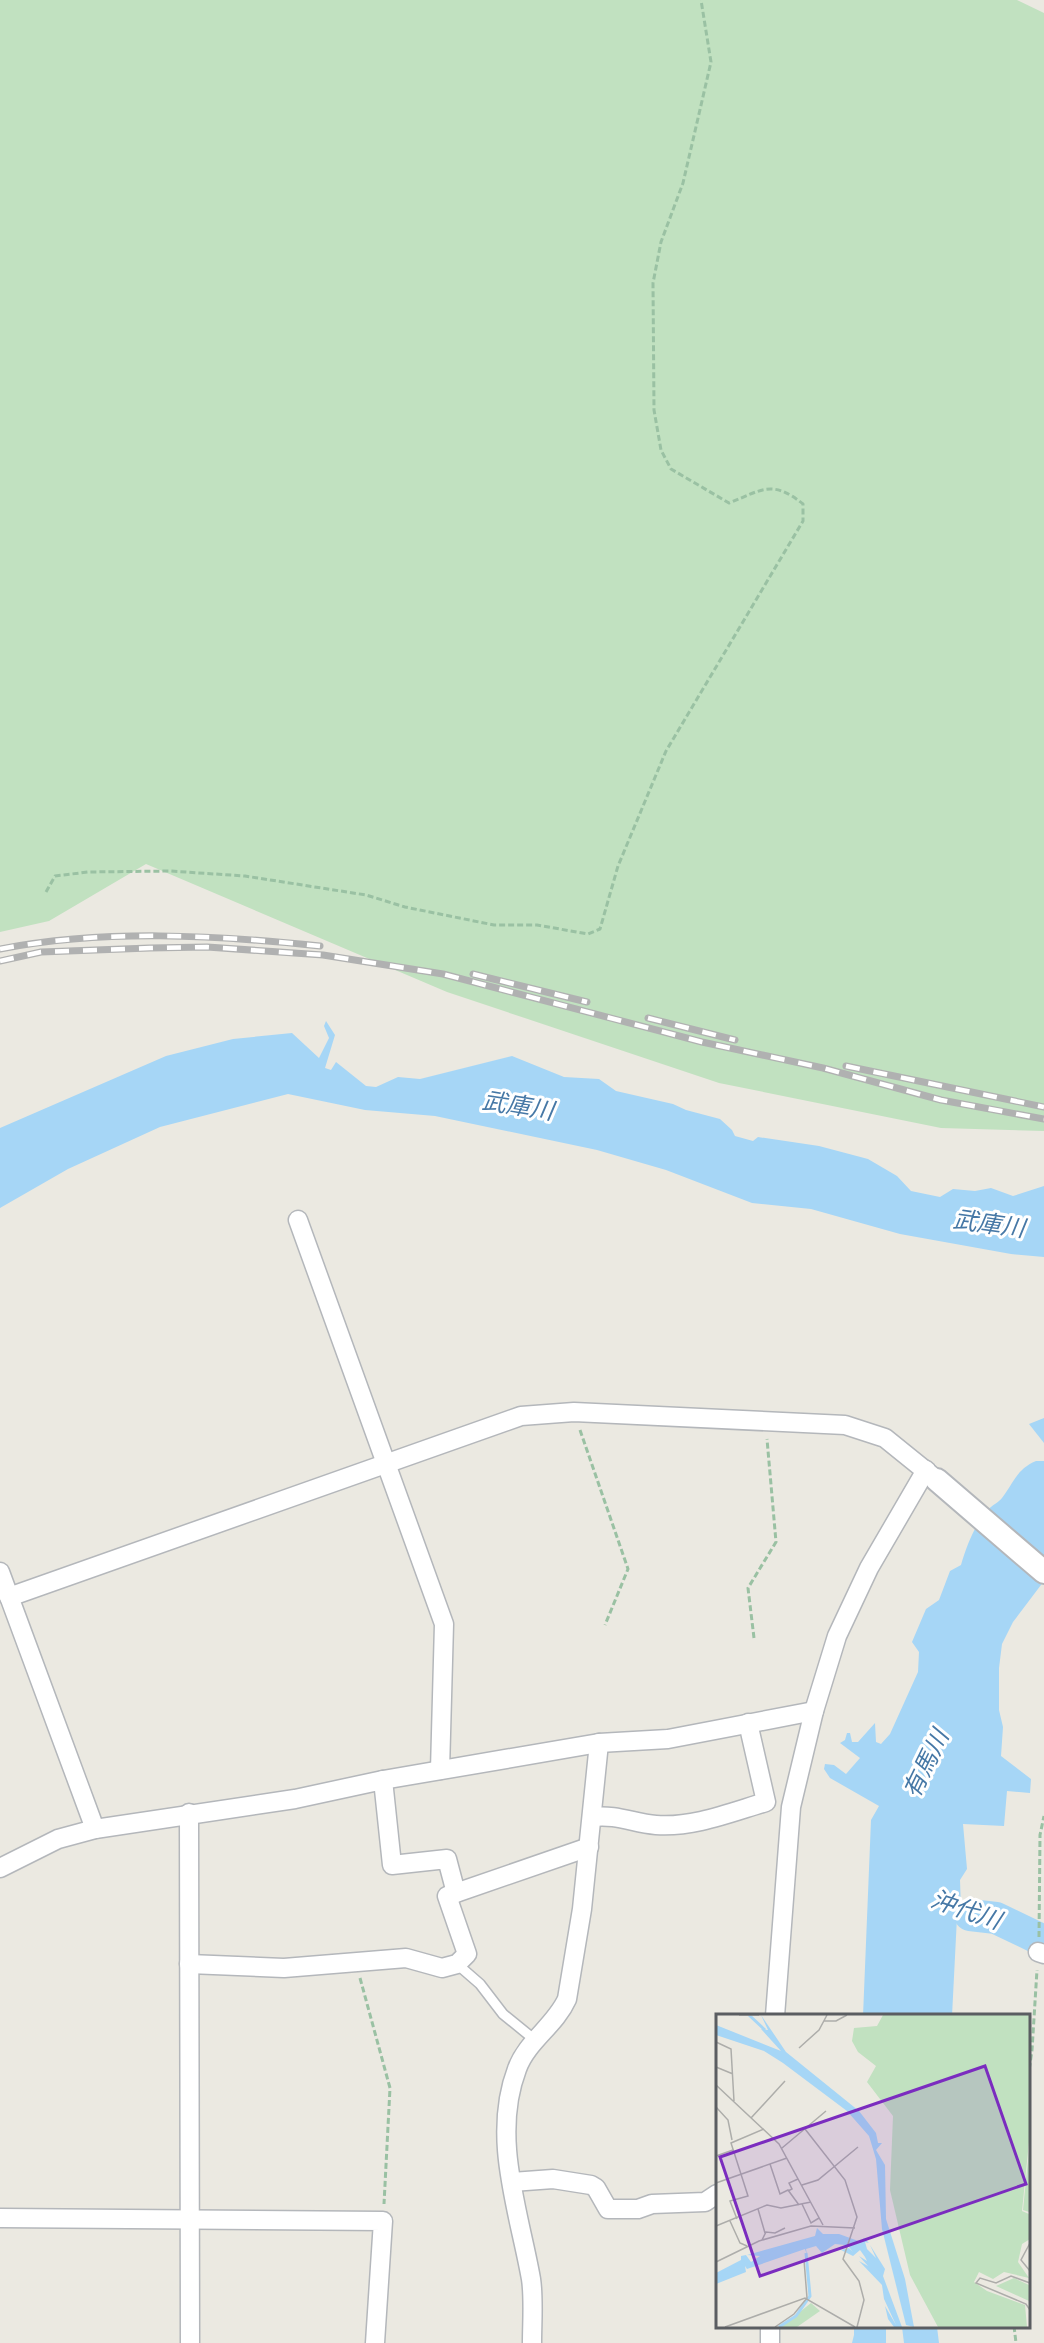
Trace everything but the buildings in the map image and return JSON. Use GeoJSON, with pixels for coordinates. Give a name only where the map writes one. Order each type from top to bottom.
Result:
{"type":"FeatureCollection","features":[{"type":"Feature","properties":{"kind":"street"},"geometry":{"type":"LineString","coordinates":[[298,1220],[388,1463],[444,1624],[440,1770]]}},
{"type":"Feature","properties":{"kind":"street"},"geometry":{"type":"LineString","coordinates":[[9,1597],[521,1416],[574,1412],[845,1425],[885,1438],[932,1475],[1044,1572]]}},
{"type":"Feature","properties":{"kind":"street"},"geometry":{"type":"LineString","coordinates":[[775,2014],[791,1807],[814,1711],[842,1626],[869,1568],[932,1475]]}},
{"type":"Feature","properties":{"kind":"street"},"geometry":{"type":"LineString","coordinates":[[0,1572],[95,1829]]}},
{"type":"Feature","properties":{"kind":"street"},"geometry":{"type":"LineString","coordinates":[[0,1868],[58,1839],[95,1829],[189,1813],[295,1799],[383,1780],[599,1743],[668,1739],[814,1711]]}},
{"type":"Feature","properties":{"kind":"street"},"geometry":{"type":"LineString","coordinates":[[592,1817],[611,1815],[668,1825],[709,1819],[766,1802],[748,1723]]}},
{"type":"Feature","properties":{"kind":"street"},"geometry":{"type":"LineString","coordinates":[[532,2343],[531,2282],[506,2146],[507,2101],[518,2067],[535,2040],[561,2012],[567,1999],[582,1909],[599,1743]]}},
{"type":"Feature","properties":{"kind":"street"},"geometry":{"type":"LineString","coordinates":[[383,1780],[392,1865],[447,1859],[456,1893]]}},
{"type":"Feature","properties":{"kind":"street"},"geometry":{"type":"LineString","coordinates":[[189,1813],[190,2343]]}},
{"type":"Feature","properties":{"kind":"street"},"geometry":{"type":"LineString","coordinates":[[189,1964],[284,1968],[406,1958],[442,1968],[457,1964],[467,1953],[447,1896],[589,1847]]}},
{"type":"Feature","properties":{"kind":"street"},"geometry":{"type":"LineString","coordinates":[[512,2182],[553,2179],[591,2185],[596,2188],[608,2210],[638,2209],[652,2204],[705,2202],[716,2195]]}},
{"type":"Feature","properties":{"kind":"street"},"geometry":{"type":"LineString","coordinates":[[0,2218],[383,2221],[375,2343]]}},
{"type":"Feature","properties":{"kind":"lane"},"geometry":{"type":"LineString","coordinates":[[457,1964],[480,1984],[503,2014],[535,2040]]}},
{"type":"Feature","properties":{"kind":"path"},"geometry":{"type":"LineString","coordinates":[[46,892],[55,876],[88,872],[170,871],[245,876],[366,895],[405,907],[494,925],[537,925],[588,934],[600,929],[618,866],[666,751],[803,521],[803,504],[787,491],[769,488],[729,503],[672,469],[661,450],[654,410],[653,283],[661,242],[683,183],[711,62],[701,0]]}},
{"type":"Feature","properties":{"kind":"path"},"geometry":{"type":"LineString","coordinates":[[574,1412],[628,1569],[605,1625]]}},
{"type":"Feature","properties":{"kind":"path"},"geometry":{"type":"LineString","coordinates":[[754,1638],[748,1588],[776,1542],[765,1422]]}},
{"type":"Feature","properties":{"kind":"path"},"geometry":{"type":"LineString","coordinates":[[1029,2071],[1040,1951],[1040,1835],[1044,1816]]}},
{"type":"Feature","properties":{"kind":"path"},"geometry":{"type":"LineString","coordinates":[[356,1962],[390,2088],[383,2221]]}},
{"type":"Feature","properties":{"kind":"path"},"geometry":{"type":"LineString","coordinates":[[1014,2328],[1016,2343]]}},
{"type":"Feature","properties":{"kind":"green space"},"geometry":{"type":"Polygon","coordinates":[[[0,0],[1017,0],[1044,13],[1044,1131],[941,1128],[719,1083],[447,992],[146,864],[49,921],[0,932],[0,0]]]}},
{"type":"Feature","properties":{"kind":"water","name":"武庫川"},"geometry":{"type":"Polygon","coordinates":[[[326,1021],[335,1035],[325,1068],[331,1070],[336,1062],[366,1086],[376,1087],[398,1077],[420,1079],[512,1056],[564,1077],[599,1079],[616,1091],[673,1104],[720,1119],[735,1136],[753,1141],[758,1137],[819,1146],[868,1159],[897,1176],[911,1191],[940,1197],[953,1189],[975,1191],[991,1188],[1013,1196],[1044,1186],[1044,1257],[1011,1254],[900,1234],[811,1209],[752,1203],[666,1170],[597,1150],[435,1116],[365,1110],[288,1094],[160,1127],[68,1169],[0,1208],[0,1128],[166,1056],[233,1039],[292,1033],[319,1058],[329,1038],[324,1026],[326,1021]]]}},
{"type":"Feature","properties":{"kind":"water"},"geometry":{"type":"Polygon","coordinates":[[[1044,1418],[1044,1443],[1029,1424],[1044,1418]]]}},
{"type":"Feature","properties":{"kind":"water"},"geometry":{"type":"Polygon","coordinates":[[[1044,1461],[1044,1581],[1013,1622],[1002,1644],[999,1668],[999,1710],[1003,1727],[1001,1756],[1031,1779],[1030,1793],[1007,1791],[1004,1826],[963,1824],[967,1869],[960,1880],[961,1909],[979,1916],[998,1914],[1011,1923],[1010,1927],[998,1920],[957,1917],[952,2014],[863,2014],[871,1820],[879,1806],[830,1778],[824,1769],[825,1764],[834,1765],[846,1774],[860,1758],[840,1743],[845,1740],[847,1733],[850,1733],[852,1742],[858,1742],[875,1723],[876,1742],[881,1744],[890,1734],[918,1672],[919,1652],[912,1642],[926,1609],[939,1600],[950,1571],[961,1565],[972,1536],[983,1516],[1002,1498],[1016,1476],[1030,1464],[1044,1461]]]}},
{"type":"Feature","properties":{"kind":"water"},"geometry":{"type":"Polygon","coordinates":[[[856,2328],[868,2328],[861,2343],[852,2343],[856,2328]]]}},
{"type":"Feature","properties":{"kind":"water"},"geometry":{"type":"Polygon","coordinates":[[[902,2328],[937,2328],[939,2343],[904,2343],[902,2328]]]}},
{"type":"Feature","properties":{"kind":"waterway","name":"沖代川"},"geometry":{"type":"LineString","coordinates":[[970,1915],[996,1918],[1044,1941]]}},
{"type":"Feature","properties":{"kind":"waterway","name":"有馬川"},"geometry":{"type":"LineString","coordinates":[[870,2328],[870,2343]]}},
{"type":"Feature","properties":{"kind":"railway"},"geometry":{"type":"LineString","coordinates":[[0,949],[120,936],[200,937],[320,946]]}},
{"type":"Feature","properties":{"kind":"railway"},"geometry":{"type":"LineString","coordinates":[[0,961],[41,952],[150,948],[207,947],[323,955],[443,974],[702,1042],[823,1068],[941,1100],[1044,1119]]}},
{"type":"Feature","properties":{"kind":"railway"},"geometry":{"type":"LineString","coordinates":[[473,974],[587,1002]]}},
{"type":"Feature","properties":{"kind":"railway"},"geometry":{"type":"LineString","coordinates":[[648,1018],[735,1040]]}},
{"type":"Feature","properties":{"kind":"railway"},"geometry":{"type":"LineString","coordinates":[[846,1066],[1044,1107]]}}]}
